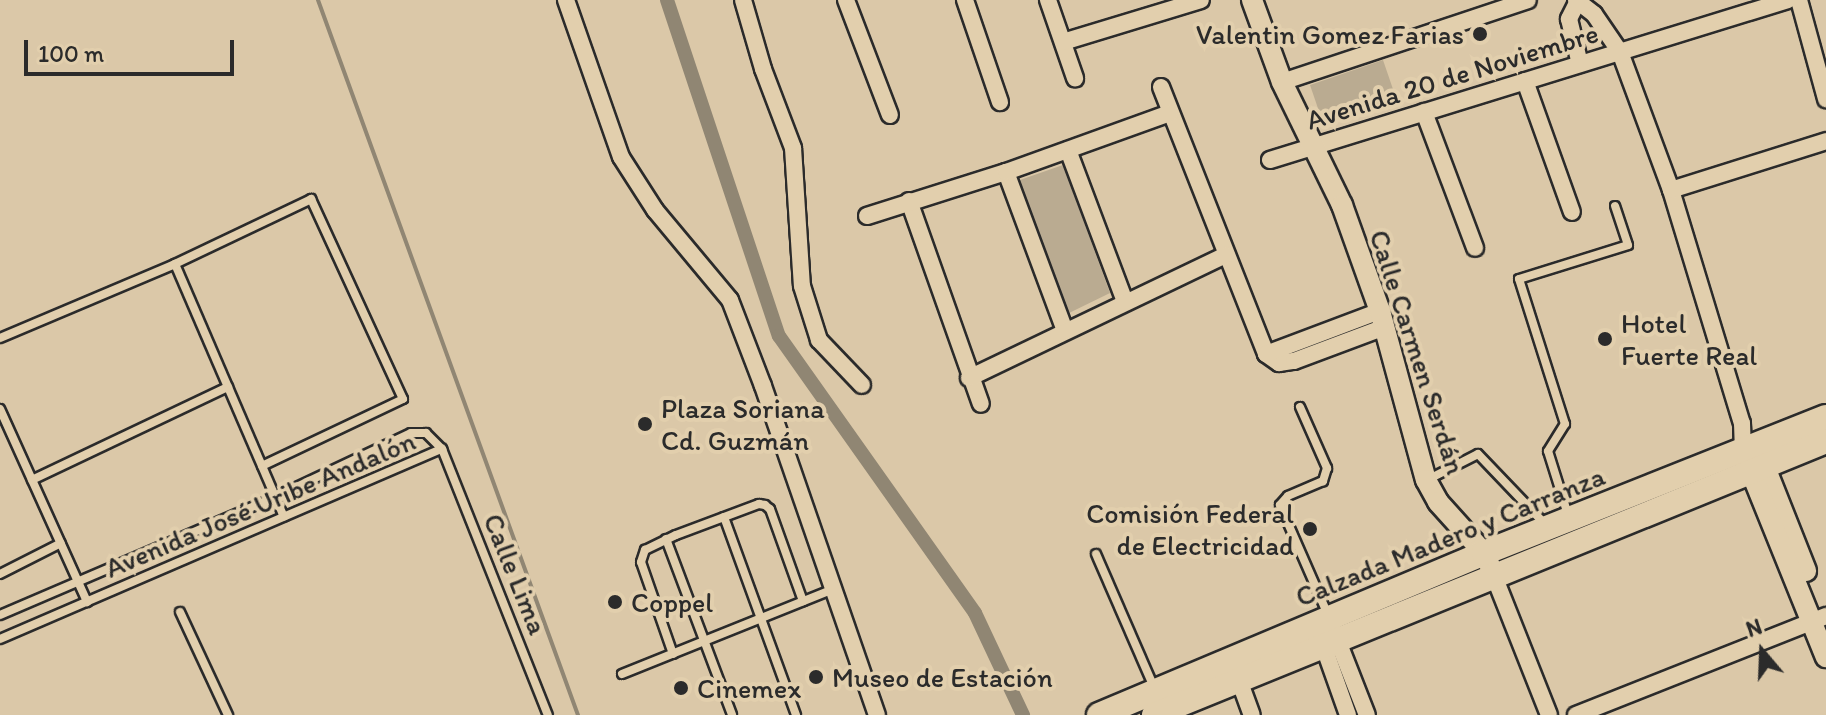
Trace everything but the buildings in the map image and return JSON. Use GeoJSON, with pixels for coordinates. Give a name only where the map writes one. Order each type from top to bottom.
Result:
{"type":"FeatureCollection","features":[{"type":"Feature","properties":{"kind":"main road","name":"Calzada Madero y Carranza"},"geometry":{"type":"LineString","coordinates":[[1099,715],[1155,703],[1326,632],[1494,576],[1826,417]]}},
{"type":"Feature","properties":{"kind":"main road","name":"Calzada Madero y Carranza"},"geometry":{"type":"LineString","coordinates":[[1203,683],[1239,680],[1326,632],[1484,553],[1558,523],[1752,452],[1826,441]]}},
{"type":"Feature","properties":{"kind":"street"},"geometry":{"type":"LineString","coordinates":[[566,0],[621,157],[655,210],[730,300],[877,715]]}},
{"type":"Feature","properties":{"kind":"street"},"geometry":{"type":"LineString","coordinates":[[743,0],[763,69],[793,148],[802,286],[810,313],[819,340],[862,385]]}},
{"type":"Feature","properties":{"kind":"street"},"geometry":{"type":"LineString","coordinates":[[846,0],[890,115]]}},
{"type":"Feature","properties":{"kind":"street"},"geometry":{"type":"LineString","coordinates":[[965,0],[1000,102]]}},
{"type":"Feature","properties":{"kind":"street"},"geometry":{"type":"LineString","coordinates":[[1048,0],[1075,78]]}},
{"type":"Feature","properties":{"kind":"street"},"geometry":{"type":"LineString","coordinates":[[1063,42],[1201,0]]}},
{"type":"Feature","properties":{"kind":"street","name":"Calle Carmen Serdán"},"geometry":{"type":"LineString","coordinates":[[1252,0],[1282,82],[1311,147],[1342,205],[1383,319],[1426,480],[1438,502],[1484,553],[1494,576]]}},
{"type":"Feature","properties":{"kind":"street"},"geometry":{"type":"LineString","coordinates":[[1282,82],[1528,0]]}},
{"type":"Feature","properties":{"kind":"street","name":"Avenida 20 de Noviembre"},"geometry":{"type":"LineString","coordinates":[[1270,160],[1788,0]]}},
{"type":"Feature","properties":{"kind":"street"},"geometry":{"type":"LineString","coordinates":[[1799,0],[1826,99]]}},
{"type":"Feature","properties":{"kind":"street"},"geometry":{"type":"LineString","coordinates":[[1580,64],[1569,19],[1576,2],[1594,14],[1620,52],[1671,190],[1752,452],[1822,620],[1826,657]]}},
{"type":"Feature","properties":{"kind":"street"},"geometry":{"type":"LineString","coordinates":[[1525,81],[1572,212]]}},
{"type":"Feature","properties":{"kind":"street"},"geometry":{"type":"LineString","coordinates":[[1161,87],[1226,255],[1273,358],[1383,319]]}},
{"type":"Feature","properties":{"kind":"street"},"geometry":{"type":"LineString","coordinates":[[1424,112],[1475,248]]}},
{"type":"Feature","properties":{"kind":"street"},"geometry":{"type":"LineString","coordinates":[[867,216],[1006,172],[1170,113]]}},
{"type":"Feature","properties":{"kind":"street"},"geometry":{"type":"LineString","coordinates":[[1671,190],[1826,141]]}},
{"type":"Feature","properties":{"kind":"street"},"geometry":{"type":"LineString","coordinates":[[1068,150],[1125,302]]}},
{"type":"Feature","properties":{"kind":"street"},"geometry":{"type":"LineString","coordinates":[[1006,172],[1065,331]]}},
{"type":"Feature","properties":{"kind":"street"},"geometry":{"type":"LineString","coordinates":[[909,201],[969,378],[981,404]]}},
{"type":"Feature","properties":{"kind":"street"},"geometry":{"type":"LineString","coordinates":[[969,378],[1226,255]]}},
{"type":"Feature","properties":{"kind":"street"},"geometry":{"type":"LineString","coordinates":[[707,271],[780,459],[866,715]]}},
{"type":"Feature","properties":{"kind":"street"},"geometry":{"type":"LineString","coordinates":[[1494,576],[1549,715]]}},
{"type":"Feature","properties":{"kind":"street"},"geometry":{"type":"LineString","coordinates":[[1576,715],[1822,620]]}},
{"type":"Feature","properties":{"kind":"street"},"geometry":{"type":"LineString","coordinates":[[1326,632],[1348,715]]}},
{"type":"Feature","properties":{"kind":"street"},"geometry":{"type":"LineString","coordinates":[[1326,632],[1367,715]]}},
{"type":"Feature","properties":{"kind":"street"},"geometry":{"type":"LineString","coordinates":[[1239,680],[1252,715]]}},
{"type":"Feature","properties":{"kind":"lane"},"geometry":{"type":"LineString","coordinates":[[0,338],[175,264],[311,199],[403,399],[262,466]]}},
{"type":"Feature","properties":{"kind":"lane"},"geometry":{"type":"LineString","coordinates":[[1558,523],[1548,451],[1565,424],[1519,279],[1628,245],[1615,206]]}},
{"type":"Feature","properties":{"kind":"lane"},"geometry":{"type":"LineString","coordinates":[[175,264],[284,517]]}},
{"type":"Feature","properties":{"kind":"lane"},"geometry":{"type":"LineString","coordinates":[[32,480],[228,387]]}},
{"type":"Feature","properties":{"kind":"lane"},"geometry":{"type":"LineString","coordinates":[[1300,407],[1327,468],[1323,481],[1288,496],[1280,505],[1326,632]]}},
{"type":"Feature","properties":{"kind":"lane"},"geometry":{"type":"LineString","coordinates":[[0,409],[87,602]]}},
{"type":"Feature","properties":{"kind":"lane","name":"Avenida José Uribe Andalón"},"geometry":{"type":"LineString","coordinates":[[0,615],[275,497],[411,433],[426,433],[442,449],[0,639]]}},
{"type":"Feature","properties":{"kind":"lane","name":"Calle Lima"},"geometry":{"type":"LineString","coordinates":[[442,449],[548,715]]}},
{"type":"Feature","properties":{"kind":"lane"},"geometry":{"type":"LineString","coordinates":[[1426,480],[1478,454],[1558,523]]}},
{"type":"Feature","properties":{"kind":"lane"},"geometry":{"type":"LineString","coordinates":[[673,654],[641,562],[645,550],[666,539],[759,504],[770,509],[803,601]]}},
{"type":"Feature","properties":{"kind":"lane"},"geometry":{"type":"LineString","coordinates":[[724,517],[796,715]]}},
{"type":"Feature","properties":{"kind":"lane"},"geometry":{"type":"LineString","coordinates":[[666,539],[732,715]]}},
{"type":"Feature","properties":{"kind":"lane"},"geometry":{"type":"LineString","coordinates":[[0,574],[61,543]]}},
{"type":"Feature","properties":{"kind":"lane"},"geometry":{"type":"LineString","coordinates":[[1096,554],[1155,703]]}},
{"type":"Feature","properties":{"kind":"lane"},"geometry":{"type":"LineString","coordinates":[[622,674],[826,592]]}},
{"type":"Feature","properties":{"kind":"lane"},"geometry":{"type":"LineString","coordinates":[[180,612],[228,715]]}},
{"type":"Feature","properties":{"kind":"shaded area"},"geometry":{"type":"Polygon","coordinates":[[[1383,60],[1396,98],[1323,123],[1310,85],[1383,60]]]}},
{"type":"Feature","properties":{"kind":"shaded area"},"geometry":{"type":"Polygon","coordinates":[[[1063,165],[1110,293],[1067,314],[1017,181],[1063,165]]]}},
{"type":"Feature","properties":{"kind":"waterway"},"geometry":{"type":"LineString","coordinates":[[318,0],[578,715]]}},
{"type":"Feature","properties":{"kind":"waterway"},"geometry":{"type":"LineString","coordinates":[[667,0],[779,336],[975,613],[1023,715]]}},
{"type":"Feature","properties":{"kind":"place","name":"Valentin Gomez Farias"},"geometry":{"type":"Point","coordinates":[1480,34]}},
{"type":"Feature","properties":{"kind":"place","name":"Hotel Fuerte Real"},"geometry":{"type":"Point","coordinates":[1605,339]}},
{"type":"Feature","properties":{"kind":"place","name":"Plaza Soriana Cd. Guzmán"},"geometry":{"type":"Point","coordinates":[645,424]}},
{"type":"Feature","properties":{"kind":"place","name":"Comisión Federal de Electricidad"},"geometry":{"type":"Point","coordinates":[1310,529]}},
{"type":"Feature","properties":{"kind":"place","name":"Coppel"},"geometry":{"type":"Point","coordinates":[615,602]}},
{"type":"Feature","properties":{"kind":"place","name":"Museo de Estación"},"geometry":{"type":"Point","coordinates":[816,677]}},
{"type":"Feature","properties":{"kind":"place","name":"Cinemex"},"geometry":{"type":"Point","coordinates":[681,688]}}]}
